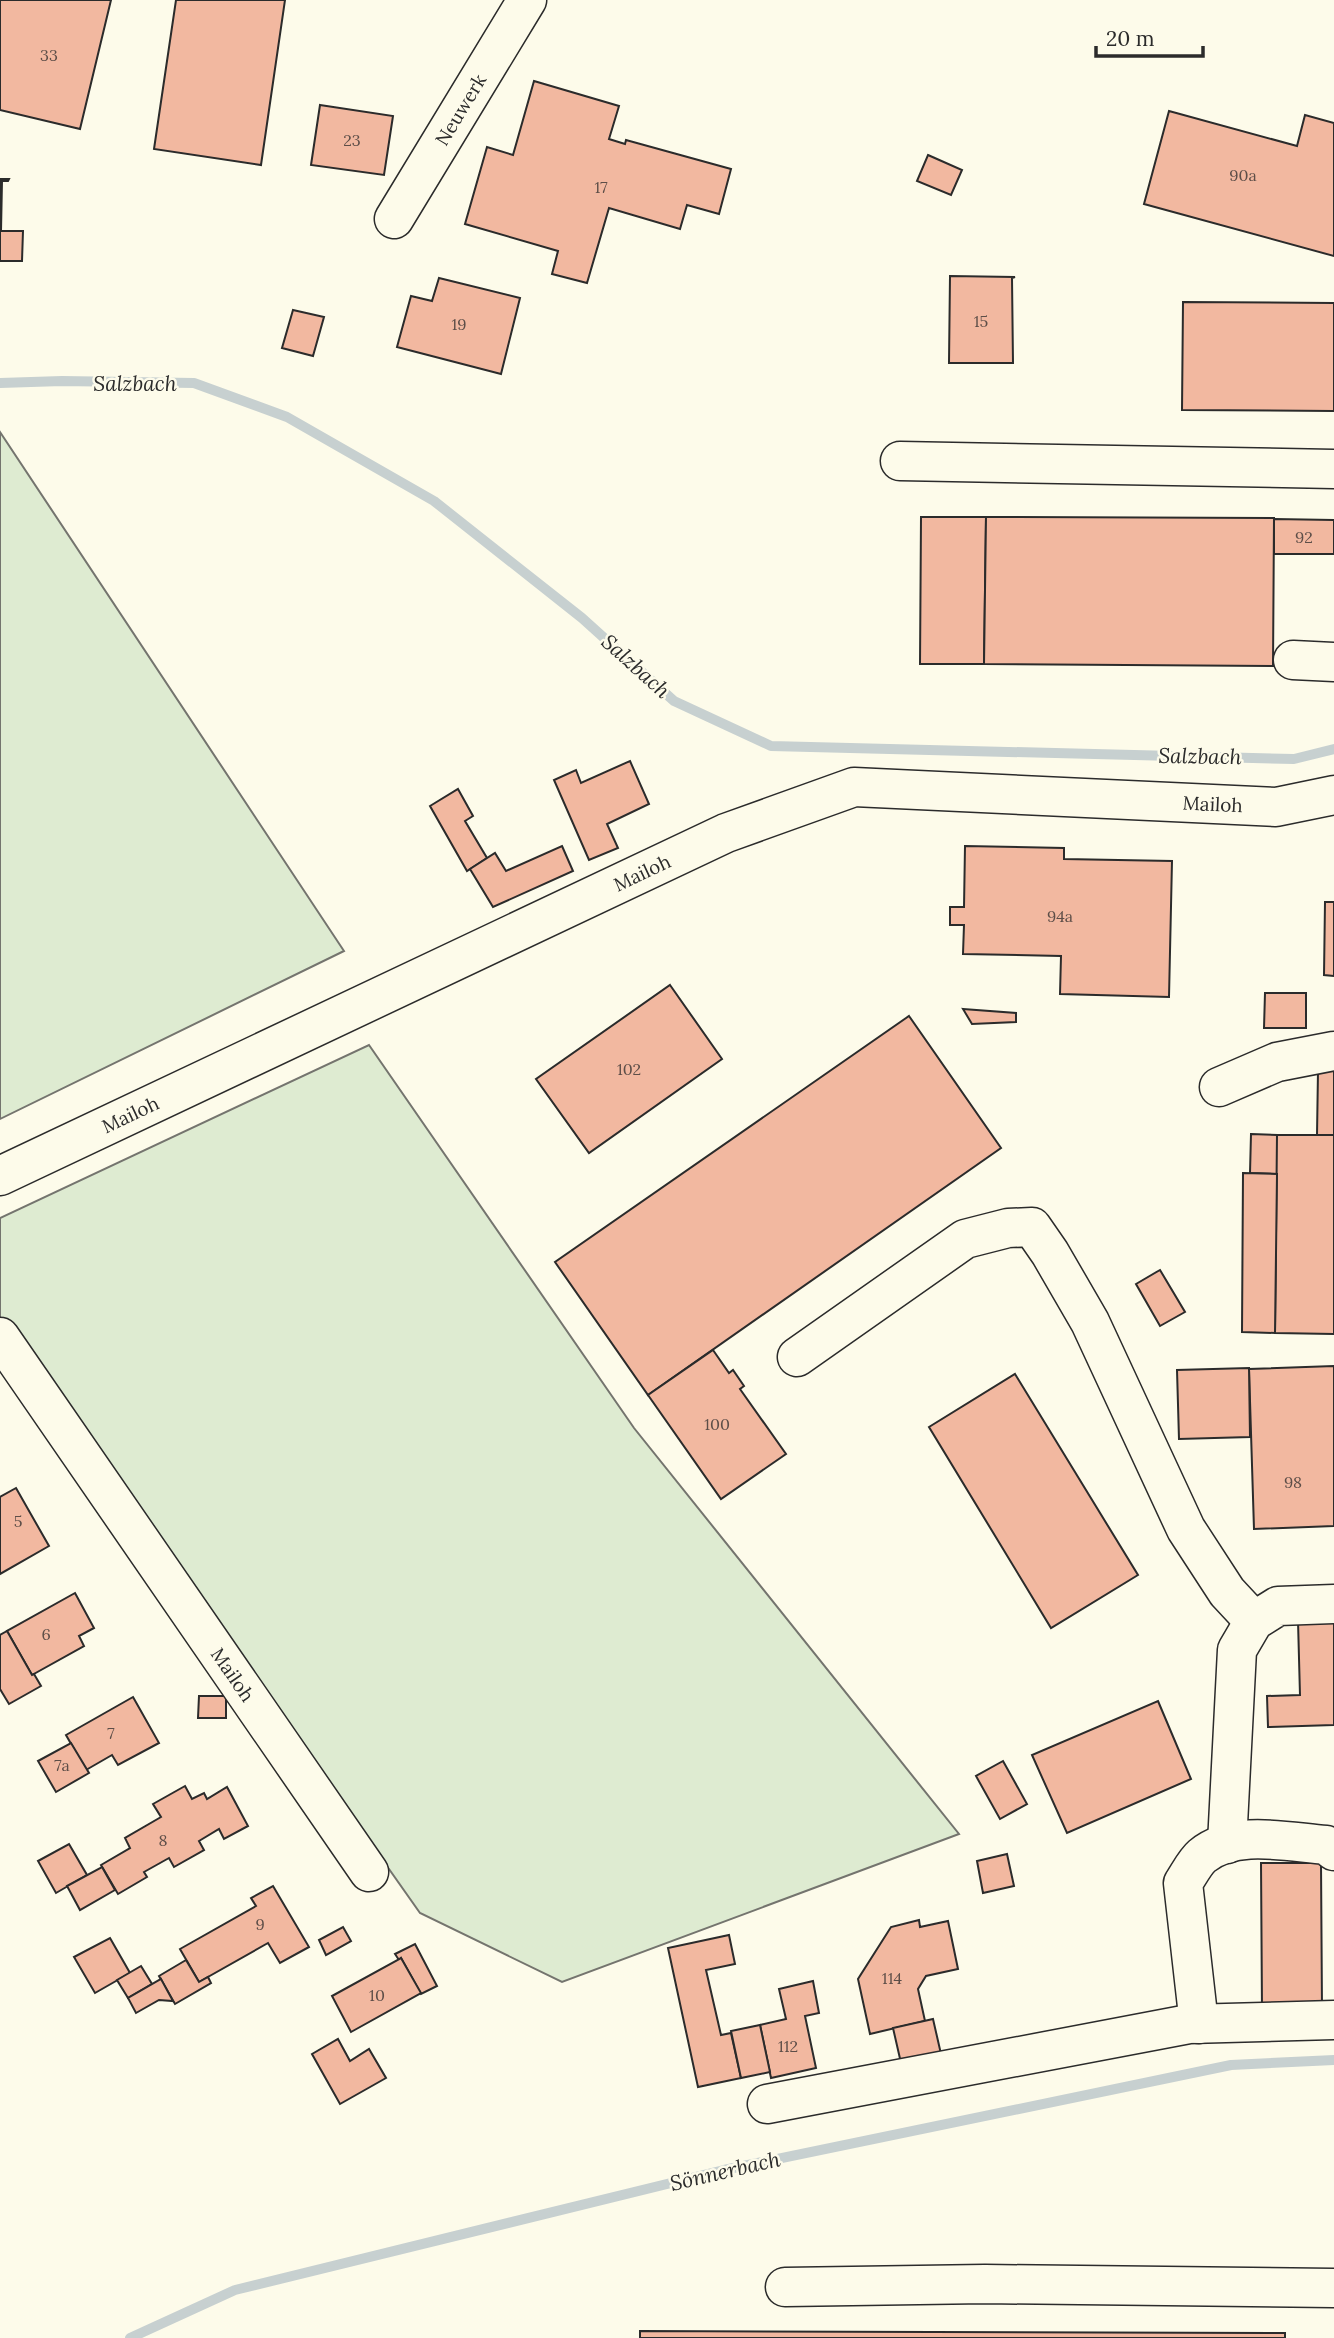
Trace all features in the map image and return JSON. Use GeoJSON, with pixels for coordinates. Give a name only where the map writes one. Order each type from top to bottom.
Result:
{"type":"FeatureCollection","features":[{"type":"Feature","properties":{"kind":"street","name":"Neuwerk"},"geometry":{"type":"LineString","coordinates":[[394,219],[527,0]]}},
{"type":"Feature","properties":{"kind":"street"},"geometry":{"type":"LineString","coordinates":[[900,461],[1334,469]]}},
{"type":"Feature","properties":{"kind":"street"},"geometry":{"type":"LineString","coordinates":[[1293,660],[1334,662]]}},
{"type":"Feature","properties":{"kind":"street","name":"Mailoh"},"geometry":{"type":"LineString","coordinates":[[0,1176],[726,833],[854,787],[1276,807],[1334,795]]}},
{"type":"Feature","properties":{"kind":"street"},"geometry":{"type":"LineString","coordinates":[[1219,1087],[1277,1062],[1334,1051]]}},
{"type":"Feature","properties":{"kind":"street"},"geometry":{"type":"LineString","coordinates":[[797,1357],[965,1239],[1008,1228],[1032,1227],[1090,1322],[1186,1529],[1227,1592],[1254,1621]]}},
{"type":"Feature","properties":{"kind":"street","name":"Mailoh"},"geometry":{"type":"LineString","coordinates":[[0,1337],[369,1872]]}},
{"type":"Feature","properties":{"kind":"street"},"geometry":{"type":"LineString","coordinates":[[1227,1844],[1237,1650],[1254,1621],[1278,1606],[1334,1604]]}},
{"type":"Feature","properties":{"kind":"street"},"geometry":{"type":"LineString","coordinates":[[1199,2024],[1183,1883],[1201,1857],[1221,1844],[1253,1839],[1326,1845],[1334,1851]]}},
{"type":"Feature","properties":{"kind":"street"},"geometry":{"type":"LineString","coordinates":[[767,2104],[1189,2024],[1334,2020]]}},
{"type":"Feature","properties":{"kind":"street"},"geometry":{"type":"LineString","coordinates":[[785,2287],[985,2284],[1334,2288]]}},
{"type":"Feature","properties":{"kind":"green space"},"geometry":{"type":"Polygon","coordinates":[[[0,432],[344,951],[0,1119],[0,432]]]}},
{"type":"Feature","properties":{"kind":"green space"},"geometry":{"type":"Polygon","coordinates":[[[369,1045],[634,1428],[959,1834],[562,1982],[420,1913],[0,1317],[0,1218],[369,1045]]]}},
{"type":"Feature","properties":{"kind":"building"},"geometry":{"type":"Polygon","coordinates":[[[0,0],[111,0],[80,129],[0,110],[0,0]]]}},
{"type":"Feature","properties":{"kind":"building"},"geometry":{"type":"Polygon","coordinates":[[[176,0],[285,0],[261,165],[154,149],[176,0]]]}},
{"type":"Feature","properties":{"kind":"building"},"geometry":{"type":"Polygon","coordinates":[[[534,81],[619,106],[609,139],[625,144],[626,140],[731,169],[719,214],[687,205],[680,229],[609,208],[587,283],[552,274],[558,251],[465,224],[487,147],[513,155],[534,81]]]}},
{"type":"Feature","properties":{"kind":"building"},"geometry":{"type":"Polygon","coordinates":[[[320,105],[393,116],[384,175],[311,165],[320,105]]]}},
{"type":"Feature","properties":{"kind":"building"},"geometry":{"type":"Polygon","coordinates":[[[1169,111],[1297,146],[1305,115],[1334,123],[1334,256],[1144,204],[1169,111]]]}},
{"type":"Feature","properties":{"kind":"building"},"geometry":{"type":"Polygon","coordinates":[[[928,155],[962,170],[951,195],[917,181],[928,155]]]}},
{"type":"Feature","properties":{"kind":"building"},"geometry":{"type":"Polygon","coordinates":[[[0,179],[9,179],[2,181],[1,231],[23,231],[22,261],[0,261],[0,179]]]}},
{"type":"Feature","properties":{"kind":"building"},"geometry":{"type":"Polygon","coordinates":[[[950,276],[1015,277],[1012,278],[1013,363],[949,363],[950,276]]]}},
{"type":"Feature","properties":{"kind":"building"},"geometry":{"type":"Polygon","coordinates":[[[439,278],[520,298],[501,374],[397,347],[411,296],[432,301],[439,278]]]}},
{"type":"Feature","properties":{"kind":"building"},"geometry":{"type":"Polygon","coordinates":[[[1183,302],[1334,303],[1334,411],[1182,410],[1183,302]]]}},
{"type":"Feature","properties":{"kind":"building"},"geometry":{"type":"Polygon","coordinates":[[[293,310],[324,317],[313,356],[282,348],[293,310]]]}},
{"type":"Feature","properties":{"kind":"building"},"geometry":{"type":"Polygon","coordinates":[[[921,517],[986,517],[984,664],[920,664],[921,517]]]}},
{"type":"Feature","properties":{"kind":"building"},"geometry":{"type":"Polygon","coordinates":[[[986,517],[1274,518],[1273,666],[984,664],[986,517]]]}},
{"type":"Feature","properties":{"kind":"building"},"geometry":{"type":"Polygon","coordinates":[[[1274,519],[1334,520],[1334,554],[1274,554],[1274,519]]]}},
{"type":"Feature","properties":{"kind":"building"},"geometry":{"type":"Polygon","coordinates":[[[630,761],[649,804],[607,824],[618,848],[589,860],[554,780],[576,770],[581,783],[630,761]]]}},
{"type":"Feature","properties":{"kind":"building"},"geometry":{"type":"Polygon","coordinates":[[[458,789],[473,816],[465,821],[487,858],[467,871],[430,806],[458,789]]]}},
{"type":"Feature","properties":{"kind":"building"},"geometry":{"type":"Polygon","coordinates":[[[562,846],[573,871],[493,907],[470,869],[495,853],[506,871],[562,846]]]}},
{"type":"Feature","properties":{"kind":"building"},"geometry":{"type":"Polygon","coordinates":[[[965,846],[1064,848],[1064,859],[1172,861],[1169,997],[1060,994],[1061,956],[963,954],[964,925],[950,925],[950,907],[964,907],[965,846]]]}},
{"type":"Feature","properties":{"kind":"building"},"geometry":{"type":"Polygon","coordinates":[[[1325,902],[1334,902],[1334,976],[1324,975],[1325,902]]]}},
{"type":"Feature","properties":{"kind":"building"},"geometry":{"type":"Polygon","coordinates":[[[670,985],[722,1059],[589,1153],[536,1079],[670,985]]]}},
{"type":"Feature","properties":{"kind":"building"},"geometry":{"type":"Polygon","coordinates":[[[1265,993],[1306,993],[1306,1028],[1264,1028],[1265,993]]]}},
{"type":"Feature","properties":{"kind":"building"},"geometry":{"type":"Polygon","coordinates":[[[963,1009],[1016,1013],[1016,1022],[972,1024],[963,1009]]]}},
{"type":"Feature","properties":{"kind":"building"},"geometry":{"type":"Polygon","coordinates":[[[909,1016],[1001,1148],[648,1395],[555,1262],[909,1016]]]}},
{"type":"Feature","properties":{"kind":"building"},"geometry":{"type":"Polygon","coordinates":[[[1318,1071],[1334,1071],[1334,1135],[1317,1135],[1318,1071]]]}},
{"type":"Feature","properties":{"kind":"building"},"geometry":{"type":"Polygon","coordinates":[[[1251,1134],[1277,1135],[1277,1174],[1250,1173],[1251,1134]]]}},
{"type":"Feature","properties":{"kind":"building"},"geometry":{"type":"Polygon","coordinates":[[[1277,1135],[1334,1135],[1334,1334],[1275,1333],[1277,1135]]]}},
{"type":"Feature","properties":{"kind":"building"},"geometry":{"type":"Polygon","coordinates":[[[1243,1173],[1277,1174],[1275,1333],[1242,1332],[1243,1173]]]}},
{"type":"Feature","properties":{"kind":"building"},"geometry":{"type":"Polygon","coordinates":[[[1160,1270],[1185,1312],[1160,1326],[1136,1284],[1160,1270]]]}},
{"type":"Feature","properties":{"kind":"building"},"geometry":{"type":"Polygon","coordinates":[[[713,1350],[729,1373],[733,1370],[744,1386],[740,1389],[786,1454],[721,1499],[648,1395],[713,1350]]]}},
{"type":"Feature","properties":{"kind":"building"},"geometry":{"type":"Polygon","coordinates":[[[1334,1366],[1334,1526],[1254,1529],[1249,1369],[1334,1366]]]}},
{"type":"Feature","properties":{"kind":"building"},"geometry":{"type":"Polygon","coordinates":[[[1249,1368],[1250,1437],[1179,1439],[1177,1370],[1249,1368]]]}},
{"type":"Feature","properties":{"kind":"building"},"geometry":{"type":"Polygon","coordinates":[[[1015,1374],[1138,1575],[1051,1628],[929,1427],[1015,1374]]]}},
{"type":"Feature","properties":{"kind":"building"},"geometry":{"type":"Polygon","coordinates":[[[16,1488],[49,1546],[0,1574],[0,1497],[16,1488]]]}},
{"type":"Feature","properties":{"kind":"building"},"geometry":{"type":"Polygon","coordinates":[[[75,1593],[94,1628],[79,1636],[84,1646],[32,1675],[7,1631],[75,1593]]]}},
{"type":"Feature","properties":{"kind":"building"},"geometry":{"type":"Polygon","coordinates":[[[1334,1620],[1334,1725],[1268,1727],[1267,1696],[1300,1695],[1298,1621],[1334,1620]]]}},
{"type":"Feature","properties":{"kind":"building"},"geometry":{"type":"Polygon","coordinates":[[[7,1631],[41,1686],[9,1704],[0,1689],[0,1635],[7,1631]]]}},
{"type":"Feature","properties":{"kind":"building"},"geometry":{"type":"Polygon","coordinates":[[[199,1696],[226,1696],[226,1718],[198,1718],[199,1696]]]}},
{"type":"Feature","properties":{"kind":"building"},"geometry":{"type":"Polygon","coordinates":[[[133,1697],[159,1743],[118,1765],[112,1755],[86,1770],[66,1735],[133,1697]]]}},
{"type":"Feature","properties":{"kind":"building"},"geometry":{"type":"Polygon","coordinates":[[[1158,1701],[1191,1779],[1067,1833],[1032,1755],[1158,1701]]]}},
{"type":"Feature","properties":{"kind":"building"},"geometry":{"type":"Polygon","coordinates":[[[71,1743],[89,1773],[56,1792],[38,1761],[71,1743]]]}},
{"type":"Feature","properties":{"kind":"building"},"geometry":{"type":"Polygon","coordinates":[[[1003,1761],[1027,1804],[1000,1819],[976,1776],[1003,1761]]]}},
{"type":"Feature","properties":{"kind":"building"},"geometry":{"type":"Polygon","coordinates":[[[185,1786],[192,1799],[204,1793],[207,1799],[227,1787],[248,1826],[224,1839],[219,1829],[199,1841],[204,1850],[174,1867],[169,1858],[144,1872],[147,1877],[118,1894],[101,1865],[130,1848],[125,1838],[161,1817],[153,1804],[185,1786]]]}},
{"type":"Feature","properties":{"kind":"building"},"geometry":{"type":"Polygon","coordinates":[[[69,1844],[87,1875],[56,1893],[38,1861],[69,1844]]]}},
{"type":"Feature","properties":{"kind":"building"},"geometry":{"type":"Polygon","coordinates":[[[1007,1854],[1014,1886],[983,1893],[977,1861],[1007,1854]]]}},
{"type":"Feature","properties":{"kind":"building"},"geometry":{"type":"Polygon","coordinates":[[[1261,1863],[1321,1863],[1322,2008],[1262,2009],[1261,1863]]]}},
{"type":"Feature","properties":{"kind":"building"},"geometry":{"type":"Polygon","coordinates":[[[102,1867],[115,1890],[80,1910],[67,1886],[102,1867]]]}},
{"type":"Feature","properties":{"kind":"building"},"geometry":{"type":"Polygon","coordinates":[[[273,1886],[309,1947],[280,1963],[268,1943],[199,1982],[180,1949],[256,1906],[251,1898],[273,1886]]]}},
{"type":"Feature","properties":{"kind":"building"},"geometry":{"type":"Polygon","coordinates":[[[919,1920],[920,1927],[948,1921],[958,1969],[926,1976],[918,1989],[925,2021],[870,2034],[858,1979],[891,1927],[919,1920]]]}},
{"type":"Feature","properties":{"kind":"building"},"geometry":{"type":"Polygon","coordinates":[[[343,1927],[351,1941],[326,1955],[319,1940],[343,1927]]]}},
{"type":"Feature","properties":{"kind":"building"},"geometry":{"type":"Polygon","coordinates":[[[729,1935],[735,1964],[706,1970],[721,2035],[731,2033],[741,2078],[698,2087],[668,1948],[729,1935]]]}},
{"type":"Feature","properties":{"kind":"building"},"geometry":{"type":"Polygon","coordinates":[[[110,1938],[130,1973],[95,1993],[74,1957],[110,1938]]]}},
{"type":"Feature","properties":{"kind":"building"},"geometry":{"type":"Polygon","coordinates":[[[415,1944],[437,1986],[421,1994],[401,1958],[399,1960],[395,1954],[415,1944]]]}},
{"type":"Feature","properties":{"kind":"building"},"geometry":{"type":"Polygon","coordinates":[[[401,1958],[421,1993],[351,2032],[332,1996],[401,1958]]]}},
{"type":"Feature","properties":{"kind":"building"},"geometry":{"type":"Polygon","coordinates":[[[186,1960],[199,1982],[208,1977],[211,1983],[175,2004],[159,1976],[186,1960]]]}},
{"type":"Feature","properties":{"kind":"building"},"geometry":{"type":"Polygon","coordinates":[[[141,1966],[152,1984],[128,1998],[117,1980],[141,1966]]]}},
{"type":"Feature","properties":{"kind":"building"},"geometry":{"type":"Polygon","coordinates":[[[161,1979],[173,2001],[159,2000],[136,2013],[128,1998],[161,1979]]]}},
{"type":"Feature","properties":{"kind":"building"},"geometry":{"type":"Polygon","coordinates":[[[813,1981],[819,2013],[805,2016],[816,2068],[771,2078],[760,2025],[786,2019],[779,1989],[813,1981]]]}},
{"type":"Feature","properties":{"kind":"building"},"geometry":{"type":"Polygon","coordinates":[[[933,2019],[941,2054],[901,2063],[893,2028],[933,2019]]]}},
{"type":"Feature","properties":{"kind":"building"},"geometry":{"type":"Polygon","coordinates":[[[760,2025],[770,2072],[741,2078],[731,2031],[760,2025]]]}},
{"type":"Feature","properties":{"kind":"building"},"geometry":{"type":"Polygon","coordinates":[[[338,2039],[350,2061],[369,2049],[386,2078],[340,2104],[312,2054],[338,2039]]]}},
{"type":"Feature","properties":{"kind":"building"},"geometry":{"type":"Polygon","coordinates":[[[640,2331],[1285,2333],[1285,2338],[640,2338],[640,2331]]]}},
{"type":"Feature","properties":{"kind":"waterway","name":"Salzbach"},"geometry":{"type":"LineString","coordinates":[[0,383],[194,383],[287,417],[434,501],[582,618],[674,701],[771,746],[1294,759],[1334,749]]}},
{"type":"Feature","properties":{"kind":"waterway","name":"Sönnerbach"},"geometry":{"type":"LineString","coordinates":[[130,2338],[235,2290],[724,2170],[1231,2065],[1334,2060]]}}]}
